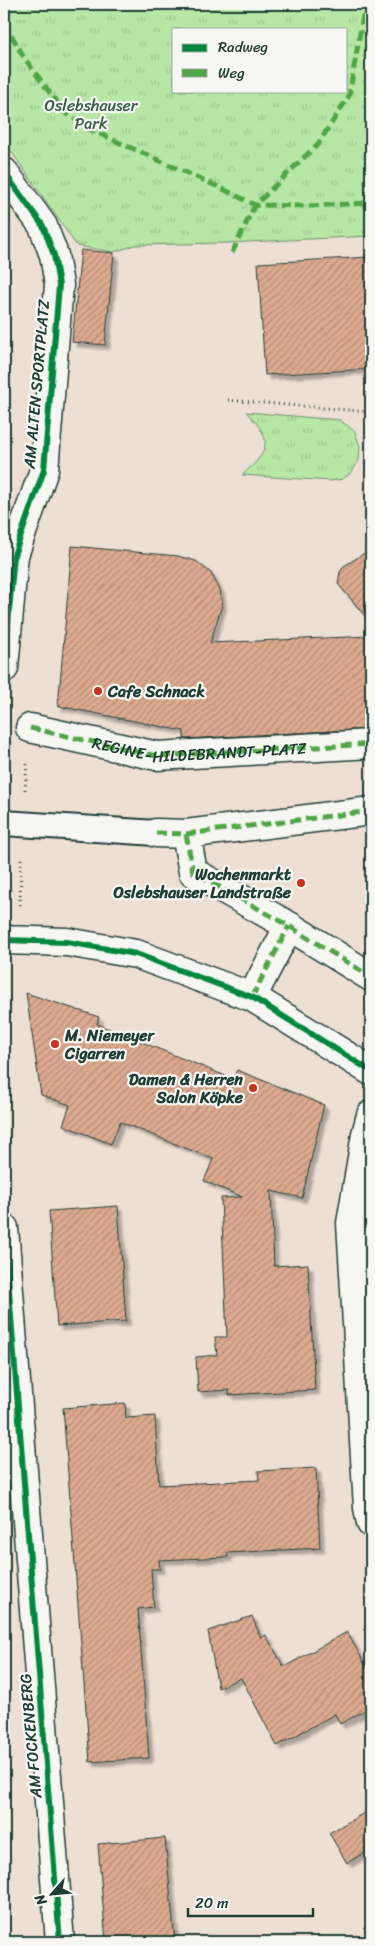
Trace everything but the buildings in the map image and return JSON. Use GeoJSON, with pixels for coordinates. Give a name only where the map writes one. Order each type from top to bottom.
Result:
{"type":"FeatureCollection","features":[{"type":"Feature","properties":{"kind":"street","name":"AM ALTEN SPORTPLATZ"},"geometry":{"type":"LineString","coordinates":[[4,172],[43,226],[54,255],[59,285],[44,470],[14,555],[4,668]]}},
{"type":"Feature","properties":{"kind":"street","name":"REGINE-HILDEBRANDT-PLATZ"},"geometry":{"type":"LineString","coordinates":[[30,728],[157,756],[371,744]]}},
{"type":"Feature","properties":{"kind":"street"},"geometry":{"type":"LineString","coordinates":[[156,833],[186,834],[371,811]]}},
{"type":"Feature","properties":{"kind":"street"},"geometry":{"type":"LineString","coordinates":[[186,834],[193,872],[289,926],[371,977]]}},
{"type":"Feature","properties":{"kind":"street"},"geometry":{"type":"LineString","coordinates":[[252,997],[289,926]]}},
{"type":"Feature","properties":{"kind":"street"},"geometry":{"type":"LineString","coordinates":[[4,940],[66,942],[136,954],[252,997],[371,1071]]}},
{"type":"Feature","properties":{"kind":"street"},"geometry":{"type":"LineString","coordinates":[[371,1115],[351,1223],[368,1508],[371,1523]]}},
{"type":"Feature","properties":{"kind":"street","name":"AM FOCKENBERG"},"geometry":{"type":"LineString","coordinates":[[4,1228],[60,1942]]}},
{"type":"Feature","properties":{"kind":"lane"},"geometry":{"type":"LineString","coordinates":[[4,823],[156,833]]}},
{"type":"Feature","properties":{"kind":"path"},"geometry":{"type":"LineString","coordinates":[[371,369],[369,498],[371,515]]}},
{"type":"Feature","properties":{"kind":"path"},"geometry":{"type":"LineString","coordinates":[[228,400],[371,412]]}},
{"type":"Feature","properties":{"kind":"green space","name":"Oslebshauser Park"},"geometry":{"type":"Polygon","coordinates":[[[4,4],[371,4],[371,236],[228,243],[135,245],[114,252],[77,246],[4,141],[4,4]]]}},
{"type":"Feature","properties":{"kind":"green space"},"geometry":{"type":"Polygon","coordinates":[[[246,412],[340,420],[355,432],[360,446],[359,460],[352,472],[343,479],[331,481],[242,475],[258,459],[265,445],[261,430],[246,412]]]}},
{"type":"Feature","properties":{"kind":"marked path"},"geometry":{"type":"LineString","coordinates":[[232,253],[255,205],[318,144],[349,96],[365,4]]}},
{"type":"Feature","properties":{"kind":"marked path"},"geometry":{"type":"LineString","coordinates":[[4,22],[23,56],[64,112],[89,129],[255,205],[310,206],[371,203]]}},
{"type":"Feature","properties":{"kind":"marked path"},"geometry":{"type":"LineString","coordinates":[[30,728],[157,756],[371,744]]}},
{"type":"Feature","properties":{"kind":"marked path"},"geometry":{"type":"LineString","coordinates":[[186,834],[371,811]]}},
{"type":"Feature","properties":{"kind":"marked path"},"geometry":{"type":"LineString","coordinates":[[156,833],[186,834],[193,872],[289,926],[371,977]]}},
{"type":"Feature","properties":{"kind":"marked path"},"geometry":{"type":"LineString","coordinates":[[252,997],[289,926]]}},
{"type":"Feature","properties":{"kind":"cycle path"},"geometry":{"type":"LineString","coordinates":[[4,172],[43,226],[54,255],[59,285],[44,470],[14,555],[4,668]]}},
{"type":"Feature","properties":{"kind":"cycle path"},"geometry":{"type":"LineString","coordinates":[[4,940],[67,942],[136,954],[252,997],[371,1071]]}},
{"type":"Feature","properties":{"kind":"cycle path"},"geometry":{"type":"LineString","coordinates":[[4,1228],[60,1942]]}},
{"type":"Feature","properties":{"kind":"place","name":"Cafe Schnack"},"geometry":{"type":"Point","coordinates":[98,691]}},
{"type":"Feature","properties":{"kind":"place","name":"Wochenmarkt Oslebshauser Landstraße"},"geometry":{"type":"Point","coordinates":[301,883]}},
{"type":"Feature","properties":{"kind":"place","name":"M. Niemeyer Cigarren"},"geometry":{"type":"Point","coordinates":[55,1044]}},
{"type":"Feature","properties":{"kind":"place","name":"Damen & Herren Salon Köpke"},"geometry":{"type":"Point","coordinates":[253,1088]}}]}
